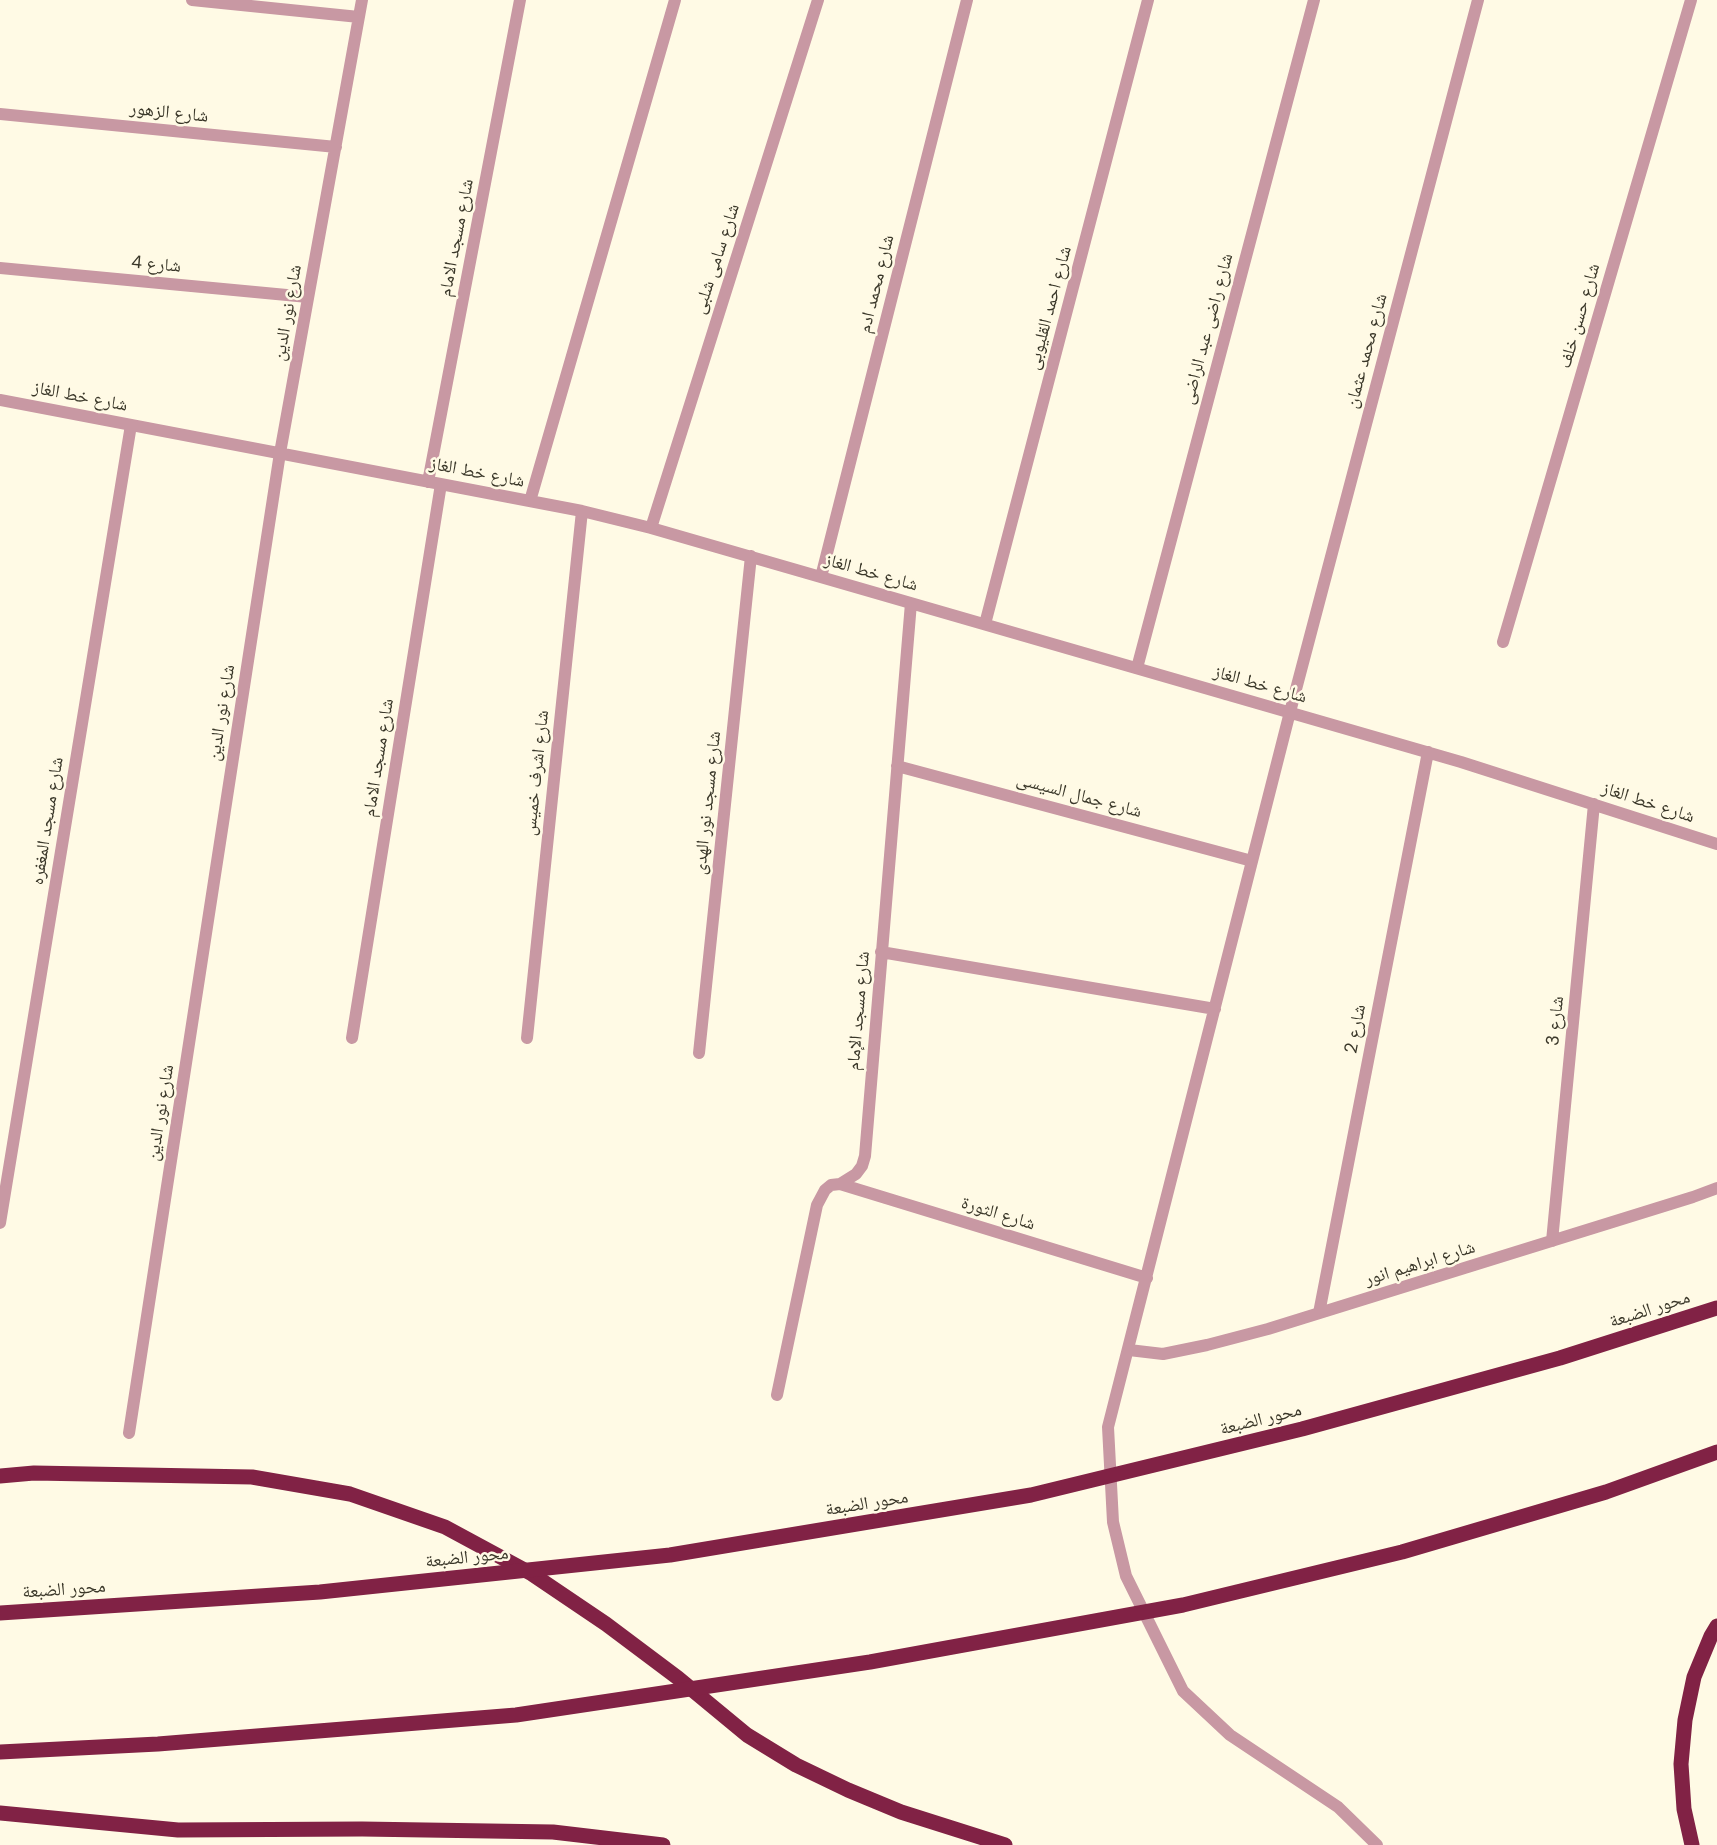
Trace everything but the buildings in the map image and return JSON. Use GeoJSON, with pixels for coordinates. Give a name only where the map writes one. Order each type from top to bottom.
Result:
{"type":"FeatureCollection","features":[{"type":"Feature","properties":{"kind":"highway","name":"محور الضبعة"},"geometry":{"type":"LineString","coordinates":[[0,1613],[320,1592],[660,1556],[1022,1497],[1302,1429],[1560,1358],[1717,1308]]}},
{"type":"Feature","properties":{"kind":"highway"},"geometry":{"type":"LineString","coordinates":[[0,1752],[158,1744],[516,1715],[870,1662],[1182,1605],[1383,1556],[1606,1492],[1717,1452]]}},
{"type":"Feature","properties":{"kind":"highway"},"geometry":{"type":"LineString","coordinates":[[0,1476],[34,1473],[252,1477],[350,1494],[445,1527],[532,1574],[606,1624],[678,1678],[747,1736],[796,1765],[848,1790],[901,1812],[1005,1845]]}},
{"type":"Feature","properties":{"kind":"highway"},"geometry":{"type":"LineString","coordinates":[[1692,1845],[1684,1809],[1681,1764],[1685,1720],[1694,1677],[1717,1626]]}},
{"type":"Feature","properties":{"kind":"highway"},"geometry":{"type":"LineString","coordinates":[[0,1813],[178,1830],[362,1829],[552,1832],[663,1845]]}},
{"type":"Feature","properties":{"kind":"street"},"geometry":{"type":"LineString","coordinates":[[192,0],[359,17]]}},
{"type":"Feature","properties":{"kind":"street","name":"شارع نور الدين"},"geometry":{"type":"LineString","coordinates":[[129,1433],[280,453],[362,0]]}},
{"type":"Feature","properties":{"kind":"street","name":"شارع مسجد الامام"},"geometry":{"type":"LineString","coordinates":[[428,482],[520,0]]}},
{"type":"Feature","properties":{"kind":"street"},"geometry":{"type":"LineString","coordinates":[[530,501],[675,0]]}},
{"type":"Feature","properties":{"kind":"street","name":"شارع سامى شلبى"},"geometry":{"type":"LineString","coordinates":[[650,528],[818,0]]}},
{"type":"Feature","properties":{"kind":"street","name":"شارع محمد ادم"},"geometry":{"type":"LineString","coordinates":[[821,577],[967,0]]}},
{"type":"Feature","properties":{"kind":"street","name":"شارع احمد القليوبى"},"geometry":{"type":"LineString","coordinates":[[985,624],[1148,0]]}},
{"type":"Feature","properties":{"kind":"street","name":"شارع راضى عبد الراضى"},"geometry":{"type":"LineString","coordinates":[[1137,668],[1314,0]]}},
{"type":"Feature","properties":{"kind":"street","name":"شارع محمد عثمان"},"geometry":{"type":"LineString","coordinates":[[1377,1845],[1338,1807],[1230,1735],[1183,1691],[1126,1576],[1113,1522],[1108,1427],[1290,712],[1478,0]]}},
{"type":"Feature","properties":{"kind":"street","name":"شارع حسن خلف"},"geometry":{"type":"LineString","coordinates":[[1503,642],[1691,0]]}},
{"type":"Feature","properties":{"kind":"street","name":"شارع الزهور"},"geometry":{"type":"LineString","coordinates":[[0,114],[336,147]]}},
{"type":"Feature","properties":{"kind":"street","name":"شارع 4"},"geometry":{"type":"LineString","coordinates":[[0,268],[308,297]]}},
{"type":"Feature","properties":{"kind":"street","name":"شارع خط الغاز"},"geometry":{"type":"LineString","coordinates":[[0,400],[582,511],[650,528],[1428,752],[1717,844]]}},
{"type":"Feature","properties":{"kind":"street","name":"شارع مسجد المغفره"},"geometry":{"type":"LineString","coordinates":[[0,1223],[131,425]]}},
{"type":"Feature","properties":{"kind":"street","name":"شارع مسجد الامام"},"geometry":{"type":"LineString","coordinates":[[352,1038],[441,484]]}},
{"type":"Feature","properties":{"kind":"street","name":"شارع اشرف خميس"},"geometry":{"type":"LineString","coordinates":[[527,1038],[582,511]]}},
{"type":"Feature","properties":{"kind":"street","name":"شارع مسجد نور الهدى"},"geometry":{"type":"LineString","coordinates":[[699,1053],[751,556]]}},
{"type":"Feature","properties":{"kind":"street","name":"شارع مسجد الإمام"},"geometry":{"type":"LineString","coordinates":[[777,1395],[817,1205],[825,1190],[831,1185],[840,1184],[856,1174],[862,1166],[864,1156],[911,602]]}},
{"type":"Feature","properties":{"kind":"street","name":"شارع 2"},"geometry":{"type":"LineString","coordinates":[[1319,1313],[1428,752]]}},
{"type":"Feature","properties":{"kind":"street","name":"شارع جمال السيسى"},"geometry":{"type":"LineString","coordinates":[[897,766],[1252,861]]}},
{"type":"Feature","properties":{"kind":"street","name":"شارع 3"},"geometry":{"type":"LineString","coordinates":[[1552,1241],[1594,804]]}},
{"type":"Feature","properties":{"kind":"street"},"geometry":{"type":"LineString","coordinates":[[881,952],[1215,1009]]}},
{"type":"Feature","properties":{"kind":"street","name":"شارع الثورة"},"geometry":{"type":"LineString","coordinates":[[840,1184],[1147,1278]]}},
{"type":"Feature","properties":{"kind":"street","name":"شارع ابراهيم انور"},"geometry":{"type":"LineString","coordinates":[[1129,1350],[1163,1354],[1207,1346],[1268,1329],[1717,1188]]}}]}
